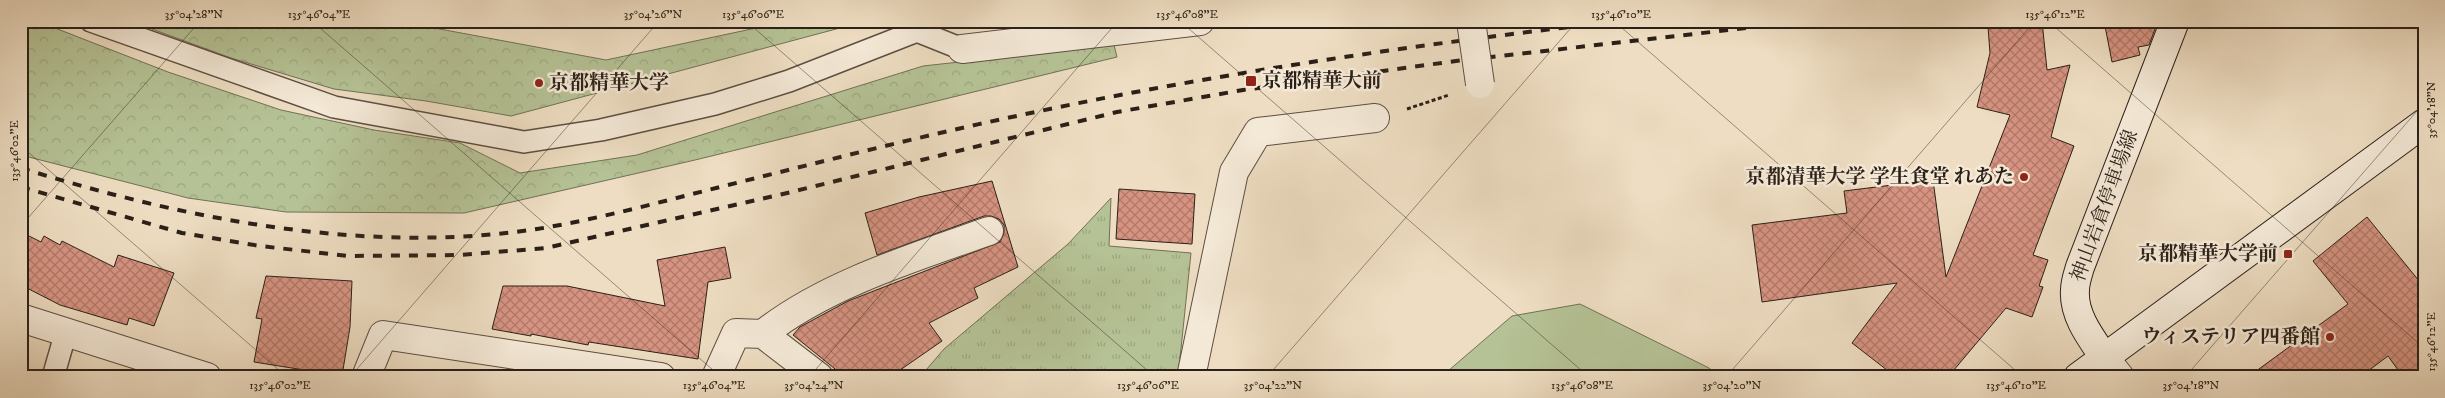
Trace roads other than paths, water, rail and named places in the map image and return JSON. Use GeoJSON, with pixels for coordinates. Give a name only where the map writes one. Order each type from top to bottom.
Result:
{"type":"FeatureCollection","features":[{"type":"Feature","properties":{"kind":"street"},"geometry":{"type":"LineString","coordinates":[[962,49],[1200,21]]}},
{"type":"Feature","properties":{"kind":"street"},"geometry":{"type":"LineString","coordinates":[[1471,21],[1480,84]]}},
{"type":"Feature","properties":{"kind":"street","name":"神山岩倉停車場線"},"geometry":{"type":"LineString","coordinates":[[2112,367],[2084,327],[2076,305],[2074,290],[2080,267],[2175,21]]}},
{"type":"Feature","properties":{"kind":"street"},"geometry":{"type":"LineString","coordinates":[[1191,377],[1234,172],[1258,132],[1388,115]]}},
{"type":"Feature","properties":{"kind":"street"},"geometry":{"type":"LineString","coordinates":[[2078,377],[2112,367],[2424,123]]}},
{"type":"Feature","properties":{"kind":"street"},"geometry":{"type":"LineString","coordinates":[[763,334],[786,316],[880,270],[989,231]]}},
{"type":"Feature","properties":{"kind":"street"},"geometry":{"type":"LineString","coordinates":[[21,318],[207,377]]}},
{"type":"Feature","properties":{"kind":"street"},"geometry":{"type":"LineString","coordinates":[[716,377],[736,332],[763,334],[819,377]]}},
{"type":"Feature","properties":{"kind":"street"},"geometry":{"type":"LineString","coordinates":[[366,377],[383,335],[661,377]]}},
{"type":"Feature","properties":{"kind":"lane"},"geometry":{"type":"LineString","coordinates":[[91,21],[334,107],[524,142],[601,130],[715,104],[798,78],[917,30],[962,49]]}},
{"type":"Feature","properties":{"kind":"lane"},"geometry":{"type":"LineString","coordinates":[[53,377],[66,332]]}},
{"type":"Feature","properties":{"kind":"railway"},"geometry":{"type":"LineString","coordinates":[[21,168],[146,203],[211,217],[276,227],[342,235],[407,238],[472,236],[537,229],[583,220],[928,136],[1152,89],[1386,51],[1620,21]]}},
{"type":"Feature","properties":{"kind":"railway"},"geometry":{"type":"LineString","coordinates":[[21,187],[182,233],[260,246],[349,256],[460,255],[546,248],[783,194],[1117,112],[1243,90],[1456,61],[1808,21]]}},
{"type":"Feature","properties":{"kind":"place","name":"京都精華大前"},"geometry":{"type":"Point","coordinates":[1251,81]}},
{"type":"Feature","properties":{"kind":"place","name":"京都精華大学"},"geometry":{"type":"Point","coordinates":[539,83]}},
{"type":"Feature","properties":{"kind":"place","name":"京都清華大学 学生食堂 れあた"},"geometry":{"type":"Point","coordinates":[2024,177]}},
{"type":"Feature","properties":{"kind":"place","name":"京都精華大学前"},"geometry":{"type":"Point","coordinates":[2288,254]}},
{"type":"Feature","properties":{"kind":"place","name":"ウィステリア四番館"},"geometry":{"type":"Point","coordinates":[2330,337]}}]}
